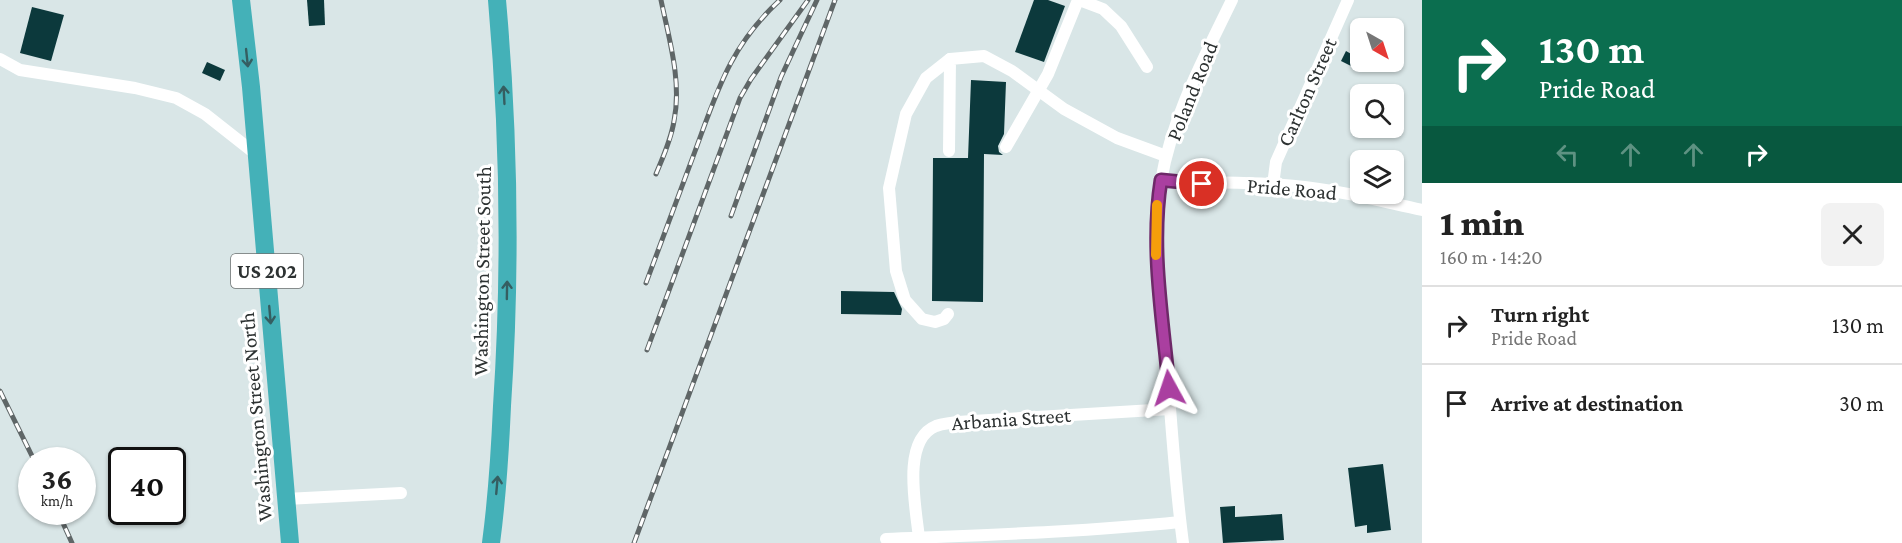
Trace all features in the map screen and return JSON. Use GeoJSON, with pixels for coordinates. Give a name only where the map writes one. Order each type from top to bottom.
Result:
{"type":"FeatureCollection","features":[{"type":"Feature","properties":{"kind":"highway","name":"Washington Street North"},"geometry":{"type":"LineString","coordinates":[[241,0],[290,543]]}},
{"type":"Feature","properties":{"kind":"highway","name":"Washington Street South"},"geometry":{"type":"LineString","coordinates":[[492,543],[505,365],[508,219],[505,118],[497,0]]}},
{"type":"Feature","properties":{"kind":"street"},"geometry":{"type":"LineString","coordinates":[[1006,147],[1048,74],[1079,0],[1103,9],[1120,26],[1147,67]]}},
{"type":"Feature","properties":{"kind":"street","name":"Poland Road"},"geometry":{"type":"LineString","coordinates":[[1183,543],[1156,239],[1156,210],[1166,156],[1193,84],[1232,0]]}},
{"type":"Feature","properties":{"kind":"street","name":"Carlton Street"},"geometry":{"type":"LineString","coordinates":[[1273,185],[1276,162],[1348,0]]}},
{"type":"Feature","properties":{"kind":"street"},"geometry":{"type":"LineString","coordinates":[[948,314],[944,319],[935,322],[922,319],[905,300],[896,271],[889,188],[906,114],[926,78],[950,59],[984,56],[1012,71],[1064,109],[1117,138],[1166,156]]}},
{"type":"Feature","properties":{"kind":"street"},"geometry":{"type":"LineString","coordinates":[[0,59],[21,70],[135,88],[176,98],[205,114],[256,155]]}},
{"type":"Feature","properties":{"kind":"street"},"geometry":{"type":"LineString","coordinates":[[949,151],[950,59]]}},
{"type":"Feature","properties":{"kind":"street","name":"Pride Road"},"geometry":{"type":"LineString","coordinates":[[1161,180],[1326,189],[1422,210]]}},
{"type":"Feature","properties":{"kind":"street","name":"Arbania Street"},"geometry":{"type":"LineString","coordinates":[[919,538],[914,458],[920,439],[930,429],[938,425],[963,422],[1170,409]]}},
{"type":"Feature","properties":{"kind":"street"},"geometry":{"type":"LineString","coordinates":[[286,499],[401,493]]}},
{"type":"Feature","properties":{"kind":"street"},"geometry":{"type":"LineString","coordinates":[[886,539],[977,537],[1180,522]]}},
{"type":"Feature","properties":{"kind":"building"},"geometry":{"type":"Polygon","coordinates":[[[307,0],[324,0],[325,25],[309,26],[307,0]]]}},
{"type":"Feature","properties":{"kind":"building"},"geometry":{"type":"Polygon","coordinates":[[[1034,0],[1048,0],[1065,6],[1044,62],[1015,52],[1034,0]]]}},
{"type":"Feature","properties":{"kind":"building"},"geometry":{"type":"Polygon","coordinates":[[[32,7],[64,15],[51,61],[20,53],[32,7]]]}},
{"type":"Feature","properties":{"kind":"building"},"geometry":{"type":"Polygon","coordinates":[[[1346,51],[1350,53],[1350,66],[1341,61],[1346,51]]]}},
{"type":"Feature","properties":{"kind":"building"},"geometry":{"type":"Polygon","coordinates":[[[207,62],[225,70],[220,81],[202,73],[207,62]]]}},
{"type":"Feature","properties":{"kind":"building"},"geometry":{"type":"Polygon","coordinates":[[[971,80],[1006,82],[1004,134],[998,146],[999,152],[1003,155],[984,154],[983,302],[932,301],[933,158],[968,158],[971,80]]]}},
{"type":"Feature","properties":{"kind":"building"},"geometry":{"type":"Polygon","coordinates":[[[841,291],[894,292],[902,309],[901,315],[841,314],[841,291]]]}},
{"type":"Feature","properties":{"kind":"building"},"geometry":{"type":"Polygon","coordinates":[[[1383,464],[1391,530],[1367,533],[1367,525],[1355,527],[1348,468],[1383,464]]]}},
{"type":"Feature","properties":{"kind":"building"},"geometry":{"type":"Polygon","coordinates":[[[1235,506],[1235,517],[1282,514],[1284,540],[1223,543],[1220,507],[1235,506]]]}},
{"type":"Feature","properties":{"kind":"railway"},"geometry":{"type":"LineString","coordinates":[[656,174],[671,135],[676,106],[676,75],[661,0]]}},
{"type":"Feature","properties":{"kind":"railway"},"geometry":{"type":"LineString","coordinates":[[646,283],[726,71],[748,35],[780,0]]}},
{"type":"Feature","properties":{"kind":"railway"},"geometry":{"type":"LineString","coordinates":[[647,350],[740,98],[808,0]]}},
{"type":"Feature","properties":{"kind":"railway"},"geometry":{"type":"LineString","coordinates":[[731,216],[781,77],[817,0]]}},
{"type":"Feature","properties":{"kind":"railway"},"geometry":{"type":"LineString","coordinates":[[634,543],[835,0]]}},
{"type":"Feature","properties":{"kind":"railway"},"geometry":{"type":"LineString","coordinates":[[0,391],[28,447]]}},
{"type":"Feature","properties":{"kind":"railway"},"geometry":{"type":"LineString","coordinates":[[64,525],[72,543]]}},
{"type":"Feature","properties":{"kind":"slow traffic"},"geometry":{"type":"LineString","coordinates":[[1156,255],[1157,205]]}},
{"type":"Feature","properties":{"kind":"route"},"geometry":{"type":"LineString","coordinates":[[1169,388],[1157,272],[1156,210],[1161,180],[1202,184]]}}]}
